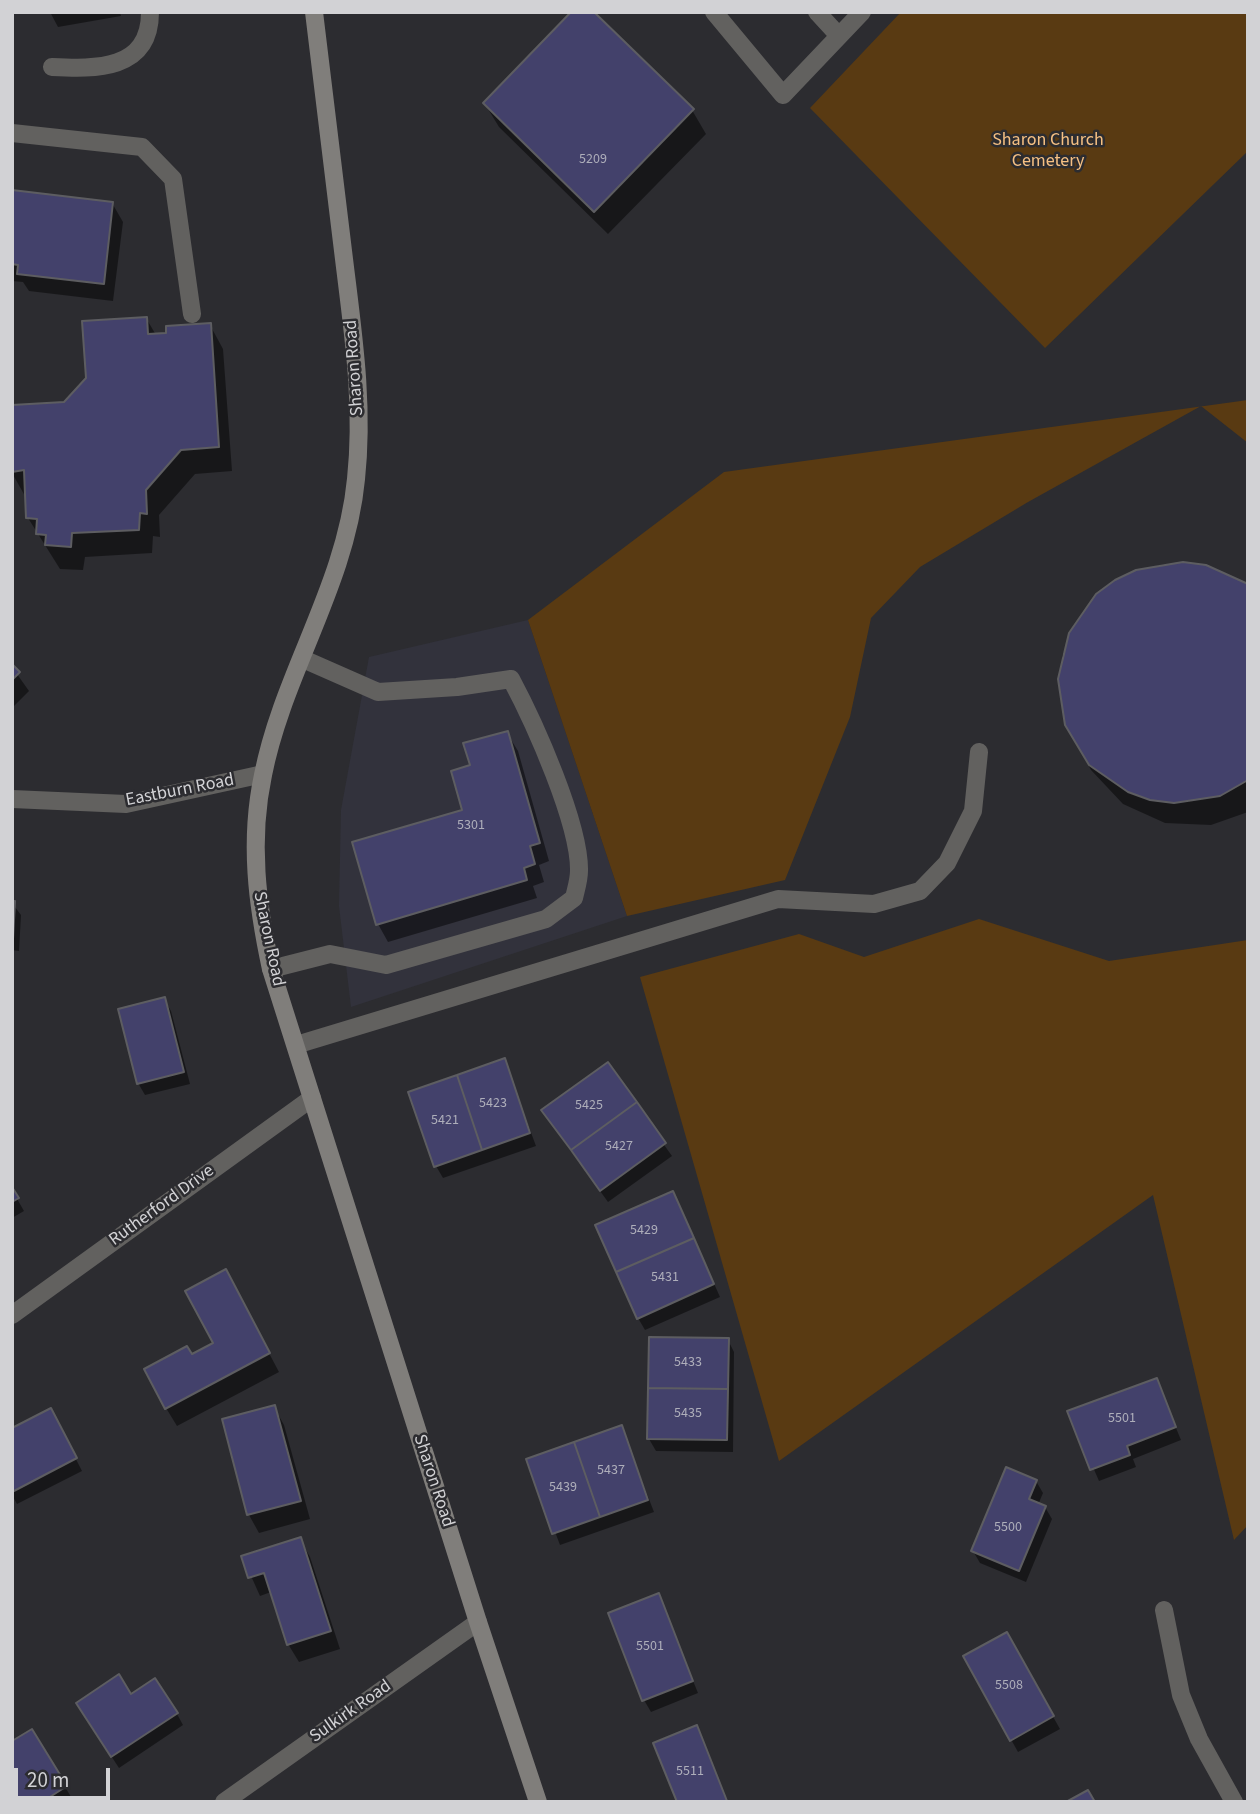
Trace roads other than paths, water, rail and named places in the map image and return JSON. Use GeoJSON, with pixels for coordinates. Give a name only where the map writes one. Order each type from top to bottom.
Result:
{"type":"FeatureCollection","features":[{"type":"Feature","properties":{"kind":"main road","name":"Sharon Road"},"geometry":{"type":"LineString","coordinates":[[314,12],[355,329],[360,405],[356,481],[341,561],[281,712],[263,774],[255,854],[259,912],[271,969],[478,1622],[538,1802]]}},
{"type":"Feature","properties":{"kind":"street"},"geometry":{"type":"LineString","coordinates":[[51,67],[97,69],[124,61],[141,44],[150,25],[150,12]]}},
{"type":"Feature","properties":{"kind":"street"},"geometry":{"type":"LineString","coordinates":[[714,12],[783,94],[862,12]]}},
{"type":"Feature","properties":{"kind":"street"},"geometry":{"type":"LineString","coordinates":[[817,12],[839,36]]}},
{"type":"Feature","properties":{"kind":"street"},"geometry":{"type":"LineString","coordinates":[[12,133],[142,146],[173,179],[192,314]]}},
{"type":"Feature","properties":{"kind":"street"},"geometry":{"type":"LineString","coordinates":[[271,969],[330,954],[386,965],[545,919],[574,898],[579,871],[573,829],[528,710],[512,679],[457,687],[378,692],[303,659]]}},
{"type":"Feature","properties":{"kind":"street"},"geometry":{"type":"LineString","coordinates":[[296,1045],[778,899],[874,904],[919,891],[947,863],[973,811],[979,752]]}},
{"type":"Feature","properties":{"kind":"street","name":"Eastburn Road"},"geometry":{"type":"LineString","coordinates":[[12,799],[126,804],[263,774]]}},
{"type":"Feature","properties":{"kind":"street","name":"Rutherford Drive"},"geometry":{"type":"LineString","coordinates":[[12,1315],[312,1098]]}},
{"type":"Feature","properties":{"kind":"street"},"geometry":{"type":"LineString","coordinates":[[1164,1610],[1181,1695],[1199,1738],[1234,1802]]}},
{"type":"Feature","properties":{"kind":"street","name":"Sulkirk Road"},"geometry":{"type":"LineString","coordinates":[[225,1802],[478,1622]]}},
{"type":"Feature","properties":{"kind":"park label","name":"Sharon Church Cemetery"},"geometry":{"type":"Point","coordinates":[1048,151]}}]}
